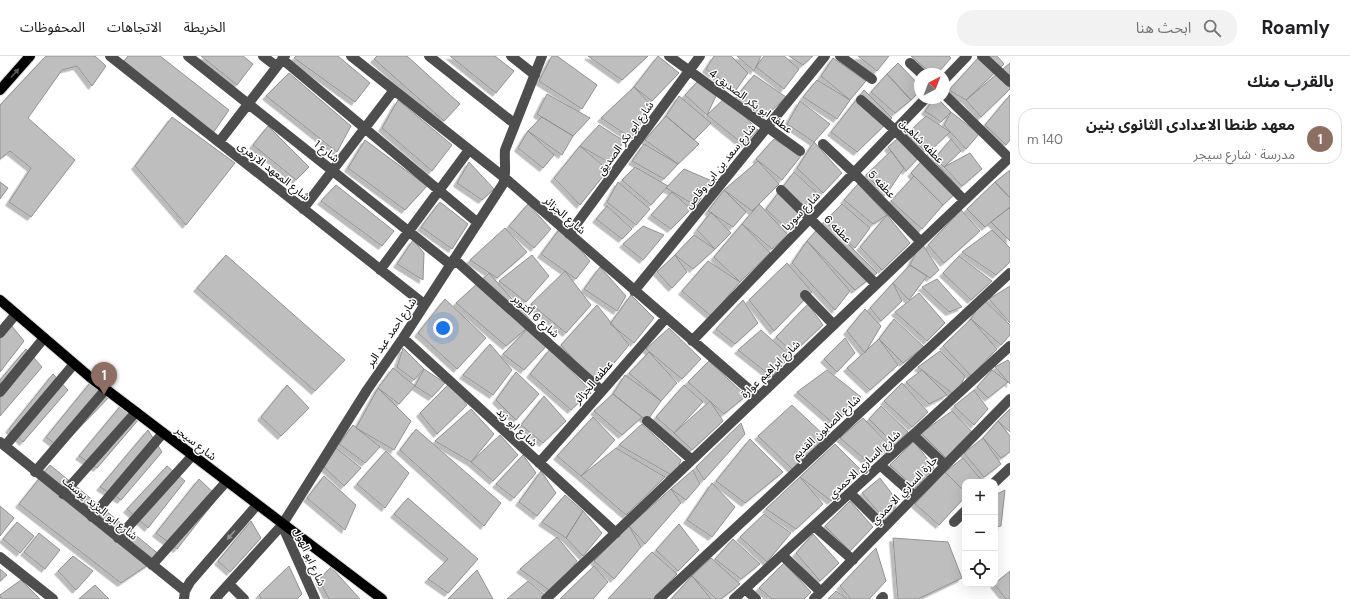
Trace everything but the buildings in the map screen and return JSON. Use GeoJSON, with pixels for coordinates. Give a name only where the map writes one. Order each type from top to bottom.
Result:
{"type":"FeatureCollection","features":[{"type":"Feature","properties":{"kind":"main road"},"geometry":{"type":"LineString","coordinates":[[0,90],[30,56]]}},
{"type":"Feature","properties":{"kind":"main road","name":"شارع سيجر"},"geometry":{"type":"LineString","coordinates":[[0,300],[74,364],[282,525],[382,599]]}},
{"type":"Feature","properties":{"kind":"street","name":"شارع 1"},"geometry":{"type":"LineString","coordinates":[[188,56],[332,171],[409,231],[452,262]]}},
{"type":"Feature","properties":{"kind":"street"},"geometry":{"type":"LineString","coordinates":[[264,56],[281,60],[478,223]]}},
{"type":"Feature","properties":{"kind":"street","name":"شارع الجزائر"},"geometry":{"type":"LineString","coordinates":[[351,56],[363,60],[394,90],[505,178],[758,397]]}},
{"type":"Feature","properties":{"kind":"street"},"geometry":{"type":"LineString","coordinates":[[429,56],[515,124]]}},
{"type":"Feature","properties":{"kind":"street"},"geometry":{"type":"LineString","coordinates":[[511,56],[535,75]]}},
{"type":"Feature","properties":{"kind":"street"},"geometry":{"type":"LineString","coordinates":[[505,178],[505,150],[542,56]]}},
{"type":"Feature","properties":{"kind":"street","name":"عطفه ابو بكر الصديق 4"},"geometry":{"type":"LineString","coordinates":[[669,56],[800,151]]}},
{"type":"Feature","properties":{"kind":"street","name":"شارع ابو بكر الصديق"},"geometry":{"type":"LineString","coordinates":[[569,234],[700,56]]}},
{"type":"Feature","properties":{"kind":"street","name":"شارع سعد بن ابى وقاص"},"geometry":{"type":"LineString","coordinates":[[634,291],[825,56]]}},
{"type":"Feature","properties":{"kind":"street"},"geometry":{"type":"LineString","coordinates":[[840,56],[872,79]]}},
{"type":"Feature","properties":{"kind":"street"},"geometry":{"type":"LineString","coordinates":[[950,74],[967,56]]}},
{"type":"Feature","properties":{"kind":"street"},"geometry":{"type":"LineString","coordinates":[[982,56],[1010,82]]}},
{"type":"Feature","properties":{"kind":"street","name":"شارع المعهد الازهرى"},"geometry":{"type":"LineString","coordinates":[[112,57],[424,304]]}},
{"type":"Feature","properties":{"kind":"street"},"geometry":{"type":"LineString","coordinates":[[219,142],[281,60]]}},
{"type":"Feature","properties":{"kind":"street"},"geometry":{"type":"LineString","coordinates":[[910,63],[915,68]]}},
{"type":"Feature","properties":{"kind":"street"},"geometry":{"type":"LineString","coordinates":[[303,209],[394,90]]}},
{"type":"Feature","properties":{"kind":"street","name":"عطفه شاهين"},"geometry":{"type":"LineString","coordinates":[[861,100],[895,130],[964,200]]}},
{"type":"Feature","properties":{"kind":"street"},"geometry":{"type":"LineString","coordinates":[[950,100],[1009,158]]}},
{"type":"Feature","properties":{"kind":"street","name":"شارع سوريا"},"geometry":{"type":"LineString","coordinates":[[692,341],[920,104]]}},
{"type":"Feature","properties":{"kind":"street","name":"عطفه 5"},"geometry":{"type":"LineString","coordinates":[[823,144],[854,173],[921,242]]}},
{"type":"Feature","properties":{"kind":"street"},"geometry":{"type":"LineString","coordinates":[[380,270],[469,150]]}},
{"type":"Feature","properties":{"kind":"street","name":"شارع ابراهيم عوارة"},"geometry":{"type":"LineString","coordinates":[[546,599],[1009,158]]}},
{"type":"Feature","properties":{"kind":"street","name":"شارع احمد عبد البر"},"geometry":{"type":"LineString","coordinates":[[215,599],[282,525],[367,390],[478,223],[505,178]]}},
{"type":"Feature","properties":{"kind":"street","name":"عطفه 6"},"geometry":{"type":"LineString","coordinates":[[781,190],[876,284]]}},
{"type":"Feature","properties":{"kind":"street","name":"شارع 6 أكتوبر"},"geometry":{"type":"LineString","coordinates":[[452,262],[602,391]]}},
{"type":"Feature","properties":{"kind":"street","name":"شارع الصابون القديم"},"geometry":{"type":"LineString","coordinates":[[659,599],[1010,273]]}},
{"type":"Feature","properties":{"kind":"street"},"geometry":{"type":"LineString","coordinates":[[805,294],[834,325]]}},
{"type":"Feature","properties":{"kind":"street"},"geometry":{"type":"LineString","coordinates":[[0,333],[16,314]]}},
{"type":"Feature","properties":{"kind":"street","name":"عطفه الجزائر"},"geometry":{"type":"LineString","coordinates":[[539,463],[666,318]]}},
{"type":"Feature","properties":{"kind":"street"},"geometry":{"type":"LineString","coordinates":[[0,392],[44,338]]}},
{"type":"Feature","properties":{"kind":"street","name":"شارع ابو زيد"},"geometry":{"type":"LineString","coordinates":[[403,338],[616,533]]}},
{"type":"Feature","properties":{"kind":"street","name":"شارع الساري الاحمدي"},"geometry":{"type":"LineString","coordinates":[[734,599],[1010,346]]}},
{"type":"Feature","properties":{"kind":"street"},"geometry":{"type":"LineString","coordinates":[[2,444],[74,364]]}},
{"type":"Feature","properties":{"kind":"street"},"geometry":{"type":"LineString","coordinates":[[36,472],[106,389]]}},
{"type":"Feature","properties":{"kind":"street","name":"حارة الساري الاحمدي"},"geometry":{"type":"LineString","coordinates":[[818,596],[1010,399]]}},
{"type":"Feature","properties":{"kind":"street"},"geometry":{"type":"LineString","coordinates":[[63,494],[136,412]]}},
{"type":"Feature","properties":{"kind":"street"},"geometry":{"type":"LineString","coordinates":[[647,421],[692,460]]}},
{"type":"Feature","properties":{"kind":"street"},"geometry":{"type":"LineString","coordinates":[[92,517],[163,433]]}},
{"type":"Feature","properties":{"kind":"street"},"geometry":{"type":"LineString","coordinates":[[913,435],[945,465]]}},
{"type":"Feature","properties":{"kind":"street","name":"شارع ابو اليزيد يوسف"},"geometry":{"type":"LineString","coordinates":[[2,444],[152,565],[185,595]]}},
{"type":"Feature","properties":{"kind":"street"},"geometry":{"type":"LineString","coordinates":[[118,538],[192,456]]}},
{"type":"Feature","properties":{"kind":"street"},"geometry":{"type":"LineString","coordinates":[[880,465],[915,496]]}},
{"type":"Feature","properties":{"kind":"street"},"geometry":{"type":"LineString","coordinates":[[998,480],[1010,470]]}},
{"type":"Feature","properties":{"kind":"street"},"geometry":{"type":"LineString","coordinates":[[152,565],[226,482]]}},
{"type":"Feature","properties":{"kind":"street"},"geometry":{"type":"LineString","coordinates":[[850,493],[884,527]]}},
{"type":"Feature","properties":{"kind":"street"},"geometry":{"type":"LineString","coordinates":[[185,595],[190,582],[257,505]]}},
{"type":"Feature","properties":{"kind":"street"},"geometry":{"type":"LineString","coordinates":[[954,522],[962,514]]}},
{"type":"Feature","properties":{"kind":"street","name":"شارع ابو الهول"},"geometry":{"type":"LineString","coordinates":[[282,525],[315,599]]}},
{"type":"Feature","properties":{"kind":"street"},"geometry":{"type":"LineString","coordinates":[[814,526],[852,560]]}},
{"type":"Feature","properties":{"kind":"street"},"geometry":{"type":"LineString","coordinates":[[782,555],[818,596]]}},
{"type":"Feature","properties":{"kind":"street"},"geometry":{"type":"LineString","coordinates":[[0,556],[53,599]]}},
{"type":"Feature","properties":{"kind":"street"},"geometry":{"type":"LineString","coordinates":[[229,584],[244,599]]}},
{"type":"Feature","properties":{"kind":"street"},"geometry":{"type":"LineString","coordinates":[[745,589],[756,599]]}},
{"type":"Feature","properties":{"kind":"place","name":"معهد طنطا الاعدادى الثانوى بنين"},"geometry":{"type":"Point","coordinates":[104,395]}}]}
